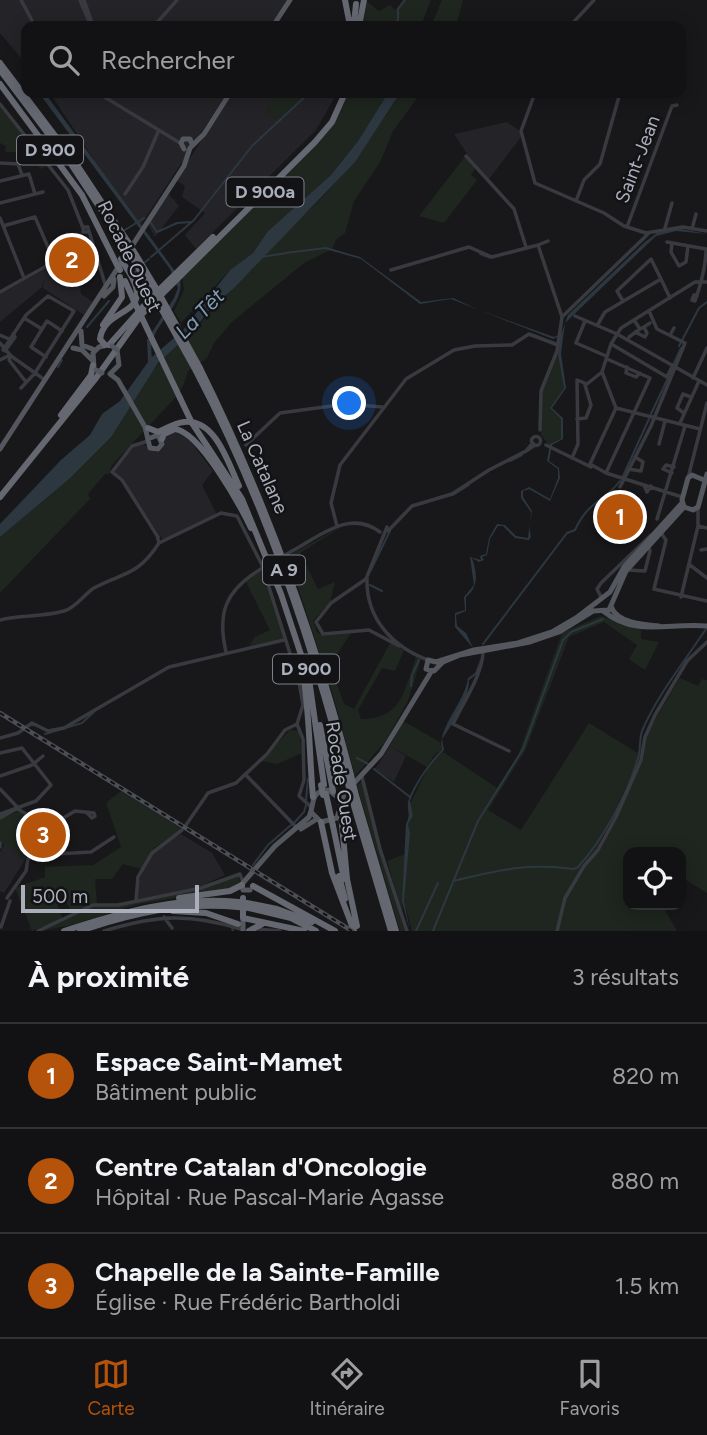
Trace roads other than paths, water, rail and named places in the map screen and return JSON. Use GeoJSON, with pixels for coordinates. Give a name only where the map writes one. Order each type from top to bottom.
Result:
{"type":"FeatureCollection","features":[{"type":"Feature","properties":{"kind":"highway"},"geometry":{"type":"LineString","coordinates":[[345,0],[353,21]]}},
{"type":"Feature","properties":{"kind":"highway"},"geometry":{"type":"LineString","coordinates":[[356,21],[359,1]]}},
{"type":"Feature","properties":{"kind":"highway","name":"La Catalane"},"geometry":{"type":"LineString","coordinates":[[0,63],[21,91]]}},
{"type":"Feature","properties":{"kind":"highway","name":"La Catalane"},"geometry":{"type":"LineString","coordinates":[[0,70],[21,98]]}},
{"type":"Feature","properties":{"kind":"highway","name":"Rocade Ouest"},"geometry":{"type":"LineString","coordinates":[[0,87],[72,181],[95,218],[190,421],[242,499],[289,618],[312,695],[323,785]]}},
{"type":"Feature","properties":{"kind":"highway","name":"Rocade Ouest"},"geometry":{"type":"LineString","coordinates":[[0,87],[82,202],[119,268]]}},
{"type":"Feature","properties":{"kind":"highway","name":"La Catalane"},"geometry":{"type":"LineString","coordinates":[[21,98],[71,164],[157,292],[198,369],[237,456],[281,564],[315,661],[394,931]]}},
{"type":"Feature","properties":{"kind":"highway","name":"La Catalane"},"geometry":{"type":"LineString","coordinates":[[27,98],[75,162],[126,244]]}},
{"type":"Feature","properties":{"kind":"highway","name":"D 900a"},"geometry":{"type":"LineString","coordinates":[[180,272],[319,132],[340,98]]}},
{"type":"Feature","properties":{"kind":"highway","name":"D 900a"},"geometry":{"type":"LineString","coordinates":[[180,272],[316,142],[332,122],[342,98]]}},
{"type":"Feature","properties":{"kind":"highway"},"geometry":{"type":"LineString","coordinates":[[108,348],[100,339],[102,331],[130,310],[137,298],[135,280],[119,268]]}},
{"type":"Feature","properties":{"kind":"highway"},"geometry":{"type":"LineString","coordinates":[[108,348],[98,332],[122,297],[119,268]]}},
{"type":"Feature","properties":{"kind":"highway"},"geometry":{"type":"LineString","coordinates":[[108,348],[157,292],[180,272]]}},
{"type":"Feature","properties":{"kind":"highway"},"geometry":{"type":"LineString","coordinates":[[108,348],[123,343],[157,292]]}},
{"type":"Feature","properties":{"kind":"highway"},"geometry":{"type":"LineString","coordinates":[[0,494],[96,377],[157,292]]}},
{"type":"Feature","properties":{"kind":"highway"},"geometry":{"type":"LineString","coordinates":[[45,439],[105,370]]}},
{"type":"Feature","properties":{"kind":"highway"},"geometry":{"type":"LineString","coordinates":[[45,439],[91,375],[105,370]]}},
{"type":"Feature","properties":{"kind":"highway"},"geometry":{"type":"LineString","coordinates":[[159,436],[176,423]]}},
{"type":"Feature","properties":{"kind":"highway"},"geometry":{"type":"LineString","coordinates":[[147,429],[158,432],[176,423],[197,423],[212,435],[243,494],[263,549]]}},
{"type":"Feature","properties":{"kind":"highway"},"geometry":{"type":"LineString","coordinates":[[159,436],[175,429],[188,435],[231,489],[263,549]]}},
{"type":"Feature","properties":{"kind":"highway","name":"Rocade Ouest"},"geometry":{"type":"LineString","coordinates":[[263,549],[302,666],[323,785],[330,793],[324,819],[331,826],[344,895],[356,929]]}},
{"type":"Feature","properties":{"kind":"highway","name":"D 900"},"geometry":{"type":"LineString","coordinates":[[289,618],[311,679],[330,793]]}},
{"type":"Feature","properties":{"kind":"highway","name":"D 900"},"geometry":{"type":"LineString","coordinates":[[302,666],[309,712],[310,803]]}},
{"type":"Feature","properties":{"kind":"highway"},"geometry":{"type":"LineString","coordinates":[[341,814],[347,879],[356,929]]}},
{"type":"Feature","properties":{"kind":"highway","name":"D 900"},"geometry":{"type":"LineString","coordinates":[[324,819],[332,873],[356,929]]}},
{"type":"Feature","properties":{"kind":"highway"},"geometry":{"type":"LineString","coordinates":[[64,931],[174,898],[230,891],[246,884],[333,931]]}},
{"type":"Feature","properties":{"kind":"highway"},"geometry":{"type":"LineString","coordinates":[[113,915],[172,902],[242,904],[291,914],[333,931]]}},
{"type":"Feature","properties":{"kind":"highway"},"geometry":{"type":"LineString","coordinates":[[242,904],[244,927]]}},
{"type":"Feature","properties":{"kind":"highway"},"geometry":{"type":"LineString","coordinates":[[81,931],[156,909],[242,904],[290,918],[316,931]]}},
{"type":"Feature","properties":{"kind":"highway"},"geometry":{"type":"LineString","coordinates":[[81,931],[131,917],[181,910],[206,913],[244,927],[271,925]]}},
{"type":"Feature","properties":{"kind":"highway"},"geometry":{"type":"LineString","coordinates":[[55,931],[97,920]]}},
{"type":"Feature","properties":{"kind":"highway"},"geometry":{"type":"LineString","coordinates":[[244,927],[256,924],[304,931]]}},
{"type":"Feature","properties":{"kind":"main road"},"geometry":{"type":"LineString","coordinates":[[276,21],[290,0]]}},
{"type":"Feature","properties":{"kind":"main road"},"geometry":{"type":"LineString","coordinates":[[78,344],[84,325],[108,284],[177,176],[184,162],[187,144],[204,134],[227,98]]}},
{"type":"Feature","properties":{"kind":"main road"},"geometry":{"type":"LineString","coordinates":[[0,449],[60,357],[78,344],[108,284]]}},
{"type":"Feature","properties":{"kind":"main road"},"geometry":{"type":"LineString","coordinates":[[78,344],[84,325]]}},
{"type":"Feature","properties":{"kind":"main road"},"geometry":{"type":"LineString","coordinates":[[78,344],[108,348]]}},
{"type":"Feature","properties":{"kind":"main road"},"geometry":{"type":"LineString","coordinates":[[78,344],[105,370],[147,429],[159,436],[162,446],[155,450],[150,448],[147,429]]}},
{"type":"Feature","properties":{"kind":"main road"},"geometry":{"type":"LineString","coordinates":[[105,370],[108,348]]}},
{"type":"Feature","properties":{"kind":"main road"},"geometry":{"type":"LineString","coordinates":[[105,370],[108,348]]}},
{"type":"Feature","properties":{"kind":"main road"},"geometry":{"type":"LineString","coordinates":[[148,440],[159,436]]}},
{"type":"Feature","properties":{"kind":"main road"},"geometry":{"type":"LineString","coordinates":[[428,666],[463,652],[543,635],[585,612],[601,598],[657,532],[682,499],[690,477],[704,475],[696,508],[682,499]]}},
{"type":"Feature","properties":{"kind":"main road"},"geometry":{"type":"LineString","coordinates":[[330,793],[351,785],[378,755],[428,666],[460,655],[552,635],[612,604],[627,570],[657,532]]}},
{"type":"Feature","properties":{"kind":"main road"},"geometry":{"type":"LineString","coordinates":[[601,598],[612,604],[618,616],[641,624],[707,623]]}},
{"type":"Feature","properties":{"kind":"main road"},"geometry":{"type":"LineString","coordinates":[[601,598],[601,610]]}},
{"type":"Feature","properties":{"kind":"main road"},"geometry":{"type":"LineString","coordinates":[[601,610],[614,620],[640,628],[707,623]]}},
{"type":"Feature","properties":{"kind":"main road"},"geometry":{"type":"LineString","coordinates":[[310,803],[324,819],[332,821],[341,814],[344,794],[362,777],[389,743],[428,666]]}},
{"type":"Feature","properties":{"kind":"main road"},"geometry":{"type":"LineString","coordinates":[[242,904],[246,884],[275,846],[296,828],[310,803],[324,790],[342,801]]}},
{"type":"Feature","properties":{"kind":"main road"},"geometry":{"type":"LineString","coordinates":[[244,927],[246,884],[275,850],[324,819]]}},
{"type":"Feature","properties":{"kind":"street"},"geometry":{"type":"LineString","coordinates":[[21,0],[32,21]]}},
{"type":"Feature","properties":{"kind":"street"},"geometry":{"type":"LineString","coordinates":[[82,0],[90,21]]}},
{"type":"Feature","properties":{"kind":"street"},"geometry":{"type":"LineString","coordinates":[[82,0],[90,21]]}},
{"type":"Feature","properties":{"kind":"street"},"geometry":{"type":"LineString","coordinates":[[158,21],[177,0]]}},
{"type":"Feature","properties":{"kind":"street"},"geometry":{"type":"LineString","coordinates":[[575,21],[594,0]]}},
{"type":"Feature","properties":{"kind":"street"},"geometry":{"type":"LineString","coordinates":[[108,98],[158,132],[187,144]]}},
{"type":"Feature","properties":{"kind":"street"},"geometry":{"type":"LineString","coordinates":[[533,98],[521,131],[534,183],[604,213],[627,227],[648,234]]}},
{"type":"Feature","properties":{"kind":"street"},"geometry":{"type":"LineString","coordinates":[[576,201],[584,180],[600,164],[619,98]]}},
{"type":"Feature","properties":{"kind":"street"},"geometry":{"type":"LineString","coordinates":[[0,104],[68,190],[84,230],[92,240],[108,284]]}},
{"type":"Feature","properties":{"kind":"street","name":"Saint-Jean"},"geometry":{"type":"LineString","coordinates":[[627,227],[672,106],[677,105]]}},
{"type":"Feature","properties":{"kind":"street"},"geometry":{"type":"LineString","coordinates":[[125,194],[142,167],[158,132]]}},
{"type":"Feature","properties":{"kind":"street"},"geometry":{"type":"LineString","coordinates":[[466,156],[514,209],[526,247]]}},
{"type":"Feature","properties":{"kind":"street"},"geometry":{"type":"LineString","coordinates":[[0,163],[18,164],[22,175]]}},
{"type":"Feature","properties":{"kind":"street"},"geometry":{"type":"LineString","coordinates":[[0,181],[29,175],[35,194]]}},
{"type":"Feature","properties":{"kind":"street"},"geometry":{"type":"LineString","coordinates":[[0,204],[43,192]]}},
{"type":"Feature","properties":{"kind":"street"},"geometry":{"type":"LineString","coordinates":[[664,229],[672,203]]}},
{"type":"Feature","properties":{"kind":"street"},"geometry":{"type":"LineString","coordinates":[[692,229],[696,215]]}},
{"type":"Feature","properties":{"kind":"street"},"geometry":{"type":"LineString","coordinates":[[3,226],[37,216],[54,261]]}},
{"type":"Feature","properties":{"kind":"street"},"geometry":{"type":"LineString","coordinates":[[0,218],[24,278]]}},
{"type":"Feature","properties":{"kind":"street"},"geometry":{"type":"LineString","coordinates":[[562,317],[648,234],[664,229],[707,231]]}},
{"type":"Feature","properties":{"kind":"street"},"geometry":{"type":"LineString","coordinates":[[0,292],[54,261],[84,230]]}},
{"type":"Feature","properties":{"kind":"street"},"geometry":{"type":"LineString","coordinates":[[391,270],[469,247],[492,257],[548,241]]}},
{"type":"Feature","properties":{"kind":"street"},"geometry":{"type":"LineString","coordinates":[[688,246],[684,264],[677,266],[669,243],[688,246],[706,249],[705,282],[697,296]]}},
{"type":"Feature","properties":{"kind":"street"},"geometry":{"type":"LineString","coordinates":[[384,531],[412,506],[452,494],[489,470],[526,452],[537,441],[542,387],[558,345],[562,317],[538,244]]}},
{"type":"Feature","properties":{"kind":"street"},"geometry":{"type":"LineString","coordinates":[[623,301],[617,291],[651,259],[670,298]]}},
{"type":"Feature","properties":{"kind":"street"},"geometry":{"type":"LineString","coordinates":[[597,324],[606,312],[660,277]]}},
{"type":"Feature","properties":{"kind":"street"},"geometry":{"type":"LineString","coordinates":[[578,390],[602,372],[617,334],[678,292],[705,282]]}},
{"type":"Feature","properties":{"kind":"street"},"geometry":{"type":"LineString","coordinates":[[7,353],[9,339],[24,318],[50,295],[74,311],[35,373],[21,388]]}},
{"type":"Feature","properties":{"kind":"street"},"geometry":{"type":"LineString","coordinates":[[620,487],[654,417],[685,343],[657,329],[649,311]]}},
{"type":"Feature","properties":{"kind":"street"},"geometry":{"type":"LineString","coordinates":[[575,316],[617,334],[707,385]]}},
{"type":"Feature","properties":{"kind":"street"},"geometry":{"type":"LineString","coordinates":[[24,318],[41,328]]}},
{"type":"Feature","properties":{"kind":"street"},"geometry":{"type":"LineString","coordinates":[[46,357],[31,347],[44,319],[62,331]]}},
{"type":"Feature","properties":{"kind":"street"},"geometry":{"type":"LineString","coordinates":[[634,320],[640,329]]}},
{"type":"Feature","properties":{"kind":"street"},"geometry":{"type":"LineString","coordinates":[[585,321],[576,343],[627,367],[626,373],[636,377],[640,373],[650,378],[606,473]]}},
{"type":"Feature","properties":{"kind":"street"},"geometry":{"type":"LineString","coordinates":[[629,337],[650,323]]}},
{"type":"Feature","properties":{"kind":"street"},"geometry":{"type":"LineString","coordinates":[[670,335],[674,328]]}},
{"type":"Feature","properties":{"kind":"street"},"geometry":{"type":"LineString","coordinates":[[0,360],[15,337],[13,334]]}},
{"type":"Feature","properties":{"kind":"street"},"geometry":{"type":"LineString","coordinates":[[337,526],[331,503],[336,475],[382,407],[406,379],[454,350],[475,346],[512,345],[530,334],[558,345]]}},
{"type":"Feature","properties":{"kind":"street"},"geometry":{"type":"LineString","coordinates":[[0,335],[9,339]]}},
{"type":"Feature","properties":{"kind":"street"},"geometry":{"type":"LineString","coordinates":[[0,343],[26,382]]}},
{"type":"Feature","properties":{"kind":"street"},"geometry":{"type":"LineString","coordinates":[[626,353],[632,343]]}},
{"type":"Feature","properties":{"kind":"street"},"geometry":{"type":"LineString","coordinates":[[613,345],[667,377],[673,368]]}},
{"type":"Feature","properties":{"kind":"street"},"geometry":{"type":"LineString","coordinates":[[693,378],[707,348]]}},
{"type":"Feature","properties":{"kind":"street"},"geometry":{"type":"LineString","coordinates":[[7,353],[45,380]]}},
{"type":"Feature","properties":{"kind":"street"},"geometry":{"type":"LineString","coordinates":[[652,368],[657,359]]}},
{"type":"Feature","properties":{"kind":"street"},"geometry":{"type":"LineString","coordinates":[[591,466],[615,408],[602,372]]}},
{"type":"Feature","properties":{"kind":"street"},"geometry":{"type":"LineString","coordinates":[[572,458],[578,444],[576,419],[578,380],[586,385],[592,405],[586,418],[576,419]]}},
{"type":"Feature","properties":{"kind":"street"},"geometry":{"type":"LineString","coordinates":[[657,519],[668,491],[684,413],[699,381]]}},
{"type":"Feature","properties":{"kind":"street"},"geometry":{"type":"LineString","coordinates":[[684,413],[677,408],[683,394],[691,397]]}},
{"type":"Feature","properties":{"kind":"street"},"geometry":{"type":"LineString","coordinates":[[690,477],[689,469],[707,403]]}},
{"type":"Feature","properties":{"kind":"street"},"geometry":{"type":"LineString","coordinates":[[246,445],[280,413],[346,404],[382,407]]}},
{"type":"Feature","properties":{"kind":"street"},"geometry":{"type":"LineString","coordinates":[[615,408],[700,429]]}},
{"type":"Feature","properties":{"kind":"street"},"geometry":{"type":"LineString","coordinates":[[659,444],[665,421]]}},
{"type":"Feature","properties":{"kind":"street"},"geometry":{"type":"LineString","coordinates":[[148,440],[139,442],[122,457],[112,472],[122,481],[160,542]]}},
{"type":"Feature","properties":{"kind":"street"},"geometry":{"type":"LineString","coordinates":[[537,441],[606,473],[668,491],[682,499]]}},
{"type":"Feature","properties":{"kind":"street"},"geometry":{"type":"LineString","coordinates":[[628,469],[641,471],[643,462],[635,457]]}},
{"type":"Feature","properties":{"kind":"street"},"geometry":{"type":"LineString","coordinates":[[672,473],[663,469],[666,465],[674,467]]}},
{"type":"Feature","properties":{"kind":"street"},"geometry":{"type":"LineString","coordinates":[[681,597],[700,516],[696,508]]}},
{"type":"Feature","properties":{"kind":"street"},"geometry":{"type":"LineString","coordinates":[[0,620],[66,610],[95,588],[125,576],[152,554],[160,542],[221,513],[237,516],[262,565],[283,625],[284,640],[290,648],[302,696],[297,724],[303,739],[304,780],[299,796],[310,803]]}},
{"type":"Feature","properties":{"kind":"street"},"geometry":{"type":"LineString","coordinates":[[226,652],[220,628],[222,612],[238,588],[261,569],[337,526],[354,521],[384,531]]}},
{"type":"Feature","properties":{"kind":"street"},"geometry":{"type":"LineString","coordinates":[[698,526],[707,528]]}},
{"type":"Feature","properties":{"kind":"street"},"geometry":{"type":"LineString","coordinates":[[384,531],[383,541],[367,577],[331,603],[319,615],[316,626],[323,634],[369,630],[420,657],[428,666]]}},
{"type":"Feature","properties":{"kind":"street"},"geometry":{"type":"LineString","coordinates":[[601,598],[597,589],[601,583],[657,532],[667,541],[654,589],[705,603],[707,601]]}},
{"type":"Feature","properties":{"kind":"street"},"geometry":{"type":"LineString","coordinates":[[627,570],[645,571],[650,551],[648,546]]}},
{"type":"Feature","properties":{"kind":"street"},"geometry":{"type":"LineString","coordinates":[[701,550],[707,549]]}},
{"type":"Feature","properties":{"kind":"street"},"geometry":{"type":"LineString","coordinates":[[690,565],[707,578]]}},
{"type":"Feature","properties":{"kind":"street"},"geometry":{"type":"LineString","coordinates":[[367,577],[372,613],[399,646]]}},
{"type":"Feature","properties":{"kind":"street"},"geometry":{"type":"LineString","coordinates":[[0,738],[18,733],[32,723],[48,731],[64,728],[169,667],[284,640]]}},
{"type":"Feature","properties":{"kind":"street"},"geometry":{"type":"LineString","coordinates":[[557,931],[565,898],[593,855],[634,778],[643,754],[647,731],[665,695],[692,655],[707,642]]}},
{"type":"Feature","properties":{"kind":"street"},"geometry":{"type":"LineString","coordinates":[[460,655],[505,647]]}},
{"type":"Feature","properties":{"kind":"street"},"geometry":{"type":"LineString","coordinates":[[482,653],[480,673],[472,681],[469,694],[453,724],[509,751]]}},
{"type":"Feature","properties":{"kind":"street"},"geometry":{"type":"LineString","coordinates":[[136,901],[138,877],[155,848],[184,827],[208,793],[231,786],[267,754],[285,730],[297,724]]}},
{"type":"Feature","properties":{"kind":"street"},"geometry":{"type":"LineString","coordinates":[[293,728],[300,731]]}},
{"type":"Feature","properties":{"kind":"street"},"geometry":{"type":"LineString","coordinates":[[0,753],[22,748],[51,785],[36,802],[0,816]]}},
{"type":"Feature","properties":{"kind":"street"},"geometry":{"type":"LineString","coordinates":[[0,776],[36,763],[43,756]]}},
{"type":"Feature","properties":{"kind":"street"},"geometry":{"type":"LineString","coordinates":[[244,774],[296,828]]}},
{"type":"Feature","properties":{"kind":"street"},"geometry":{"type":"LineString","coordinates":[[362,777],[377,837],[407,931]]}},
{"type":"Feature","properties":{"kind":"street"},"geometry":{"type":"LineString","coordinates":[[0,788],[18,808],[47,828],[65,854]]}},
{"type":"Feature","properties":{"kind":"street"},"geometry":{"type":"LineString","coordinates":[[47,828],[75,811],[87,813]]}},
{"type":"Feature","properties":{"kind":"street"},"geometry":{"type":"LineString","coordinates":[[1,926],[7,898],[26,871],[28,859],[91,852],[114,837]]}},
{"type":"Feature","properties":{"kind":"street"},"geometry":{"type":"LineString","coordinates":[[38,931],[87,907],[136,901],[201,888],[235,874],[240,874],[246,884]]}},
{"type":"Feature","properties":{"kind":"street"},"geometry":{"type":"LineString","coordinates":[[163,917],[172,928]]}},
{"type":"Feature","properties":{"kind":"street"},"geometry":{"type":"LineString","coordinates":[[104,931],[163,917],[196,918],[281,931]]}},
{"type":"Feature","properties":{"kind":"water","name":"La Têt"},"geometry":{"type":"Polygon","coordinates":[[[43,98],[49,98],[180,278],[177,299],[154,336],[152,357],[183,330],[230,270],[253,253],[268,231],[331,175],[358,141],[385,98],[397,98],[355,162],[234,288],[210,309],[194,330],[158,363],[111,437],[68,480],[0,537],[0,524],[61,460],[90,435],[102,414],[120,401],[148,362],[147,340],[178,288],[170,269],[43,98]]]}},
{"type":"Feature","properties":{"kind":"water"},"geometry":{"type":"Polygon","coordinates":[[[676,228],[707,234],[676,231],[656,236],[565,323],[568,315],[657,233],[676,228]]]}},
{"type":"Feature","properties":{"kind":"water"},"geometry":{"type":"Polygon","coordinates":[[[326,247],[360,257],[421,302],[453,298],[479,310],[451,299],[420,304],[361,259],[325,249],[285,252],[326,247]]]}},
{"type":"Feature","properties":{"kind":"water"},"geometry":{"type":"Polygon","coordinates":[[[480,310],[554,337],[561,334],[565,323],[561,354],[566,388],[552,408],[563,418],[563,439],[552,445],[549,461],[559,468],[560,478],[550,501],[529,489],[523,491],[523,497],[532,511],[530,521],[531,512],[521,498],[521,491],[529,487],[550,499],[558,478],[558,469],[547,461],[550,444],[561,439],[561,419],[550,408],[564,388],[558,354],[560,336],[553,339],[480,310]]]}},
{"type":"Feature","properties":{"kind":"water"},"geometry":{"type":"Polygon","coordinates":[[[497,524],[505,525],[516,536],[528,538],[529,527],[529,540],[515,538],[503,526],[498,526],[490,539],[487,555],[482,557],[484,560],[479,562],[472,558],[476,574],[475,584],[466,597],[466,611],[456,615],[457,626],[466,633],[473,648],[455,627],[455,613],[465,610],[464,597],[474,585],[470,557],[481,560],[480,556],[486,554],[489,538],[497,524]]]}},
{"type":"Feature","properties":{"kind":"water"},"geometry":{"type":"Polygon","coordinates":[[[481,657],[477,674],[469,680],[463,703],[442,739],[468,678],[475,673],[481,657]]]}},
{"type":"Feature","properties":{"kind":"water"},"geometry":{"type":"Polygon","coordinates":[[[442,739],[444,750],[425,773],[410,801],[413,816],[408,824],[410,833],[404,901],[410,931],[402,901],[408,802],[422,774],[442,750],[442,739]]]}},
{"type":"Feature","properties":{"kind":"waterway"},"geometry":{"type":"LineString","coordinates":[[397,21],[398,9],[405,0]]}},
{"type":"Feature","properties":{"kind":"waterway"},"geometry":{"type":"LineString","coordinates":[[151,257],[194,220],[252,146],[304,98]]}},
{"type":"Feature","properties":{"kind":"waterway"},"geometry":{"type":"LineString","coordinates":[[125,230],[144,218]]}},
{"type":"Feature","properties":{"kind":"waterway"},"geometry":{"type":"LineString","coordinates":[[151,223],[157,232],[177,223],[191,222]]}},
{"type":"Feature","properties":{"kind":"waterway"},"geometry":{"type":"LineString","coordinates":[[261,257],[287,253]]}},
{"type":"Feature","properties":{"kind":"waterway"},"geometry":{"type":"LineString","coordinates":[[480,254],[491,258]]}},
{"type":"Feature","properties":{"kind":"waterway"},"geometry":{"type":"LineString","coordinates":[[145,262],[149,259]]}},
{"type":"Feature","properties":{"kind":"waterway"},"geometry":{"type":"LineString","coordinates":[[87,327],[109,301]]}},
{"type":"Feature","properties":{"kind":"waterway"},"geometry":{"type":"LineString","coordinates":[[679,346],[699,308],[707,302]]}},
{"type":"Feature","properties":{"kind":"waterway"},"geometry":{"type":"LineString","coordinates":[[673,365],[681,348]]}},
{"type":"Feature","properties":{"kind":"waterway"},"geometry":{"type":"LineString","coordinates":[[58,367],[62,360]]}},
{"type":"Feature","properties":{"kind":"waterway"},"geometry":{"type":"LineString","coordinates":[[651,414],[668,378]]}},
{"type":"Feature","properties":{"kind":"waterway"},"geometry":{"type":"LineString","coordinates":[[623,476],[649,419]]}},
{"type":"Feature","properties":{"kind":"waterway"},"geometry":{"type":"LineString","coordinates":[[510,461],[522,455]]}},
{"type":"Feature","properties":{"kind":"waterway"},"geometry":{"type":"LineString","coordinates":[[483,644],[567,533],[575,530],[591,507],[620,481]]}},
{"type":"Feature","properties":{"kind":"waterway"},"geometry":{"type":"LineString","coordinates":[[453,495],[469,485]]}},
{"type":"Feature","properties":{"kind":"waterway"},"geometry":{"type":"LineString","coordinates":[[371,570],[390,531]]}},
{"type":"Feature","properties":{"kind":"waterway"},"geometry":{"type":"LineString","coordinates":[[370,585],[382,591]]}},
{"type":"Feature","properties":{"kind":"waterway"},"geometry":{"type":"LineString","coordinates":[[433,931],[478,821],[523,749],[563,640],[571,632],[603,619]]}},
{"type":"Feature","properties":{"kind":"waterway"},"geometry":{"type":"LineString","coordinates":[[453,881],[513,869],[578,867],[597,844],[621,801],[634,772],[642,731],[648,717],[706,629]]}},
{"type":"Feature","properties":{"kind":"waterway"},"geometry":{"type":"LineString","coordinates":[[413,673],[419,660]]}},
{"type":"Feature","properties":{"kind":"waterway"},"geometry":{"type":"LineString","coordinates":[[411,686],[412,675]]}},
{"type":"Feature","properties":{"kind":"waterway"},"geometry":{"type":"LineString","coordinates":[[45,734],[82,723],[94,712]]}},
{"type":"Feature","properties":{"kind":"waterway"},"geometry":{"type":"LineString","coordinates":[[357,758],[368,764]]}},
{"type":"Feature","properties":{"kind":"waterway"},"geometry":{"type":"LineString","coordinates":[[374,769],[410,797]]}},
{"type":"Feature","properties":{"kind":"waterway"},"geometry":{"type":"LineString","coordinates":[[306,800],[308,779]]}},
{"type":"Feature","properties":{"kind":"waterway"},"geometry":{"type":"LineString","coordinates":[[294,823],[304,812],[306,805]]}},
{"type":"Feature","properties":{"kind":"waterway"},"geometry":{"type":"LineString","coordinates":[[253,865],[268,845],[291,825]]}},
{"type":"Feature","properties":{"kind":"waterway"},"geometry":{"type":"LineString","coordinates":[[416,931],[438,883]]}},
{"type":"Feature","properties":{"kind":"railway"},"geometry":{"type":"LineString","coordinates":[[0,713],[352,931]]}},
{"type":"Feature","properties":{"kind":"place","name":"Centre Catalan d'Oncologie"},"geometry":{"type":"Point","coordinates":[72,260]}},
{"type":"Feature","properties":{"kind":"place","name":"Espace Saint-Mamet"},"geometry":{"type":"Point","coordinates":[620,517]}},
{"type":"Feature","properties":{"kind":"place","name":"Chapelle de la Sainte-Famille"},"geometry":{"type":"Point","coordinates":[43,835]}}]}
